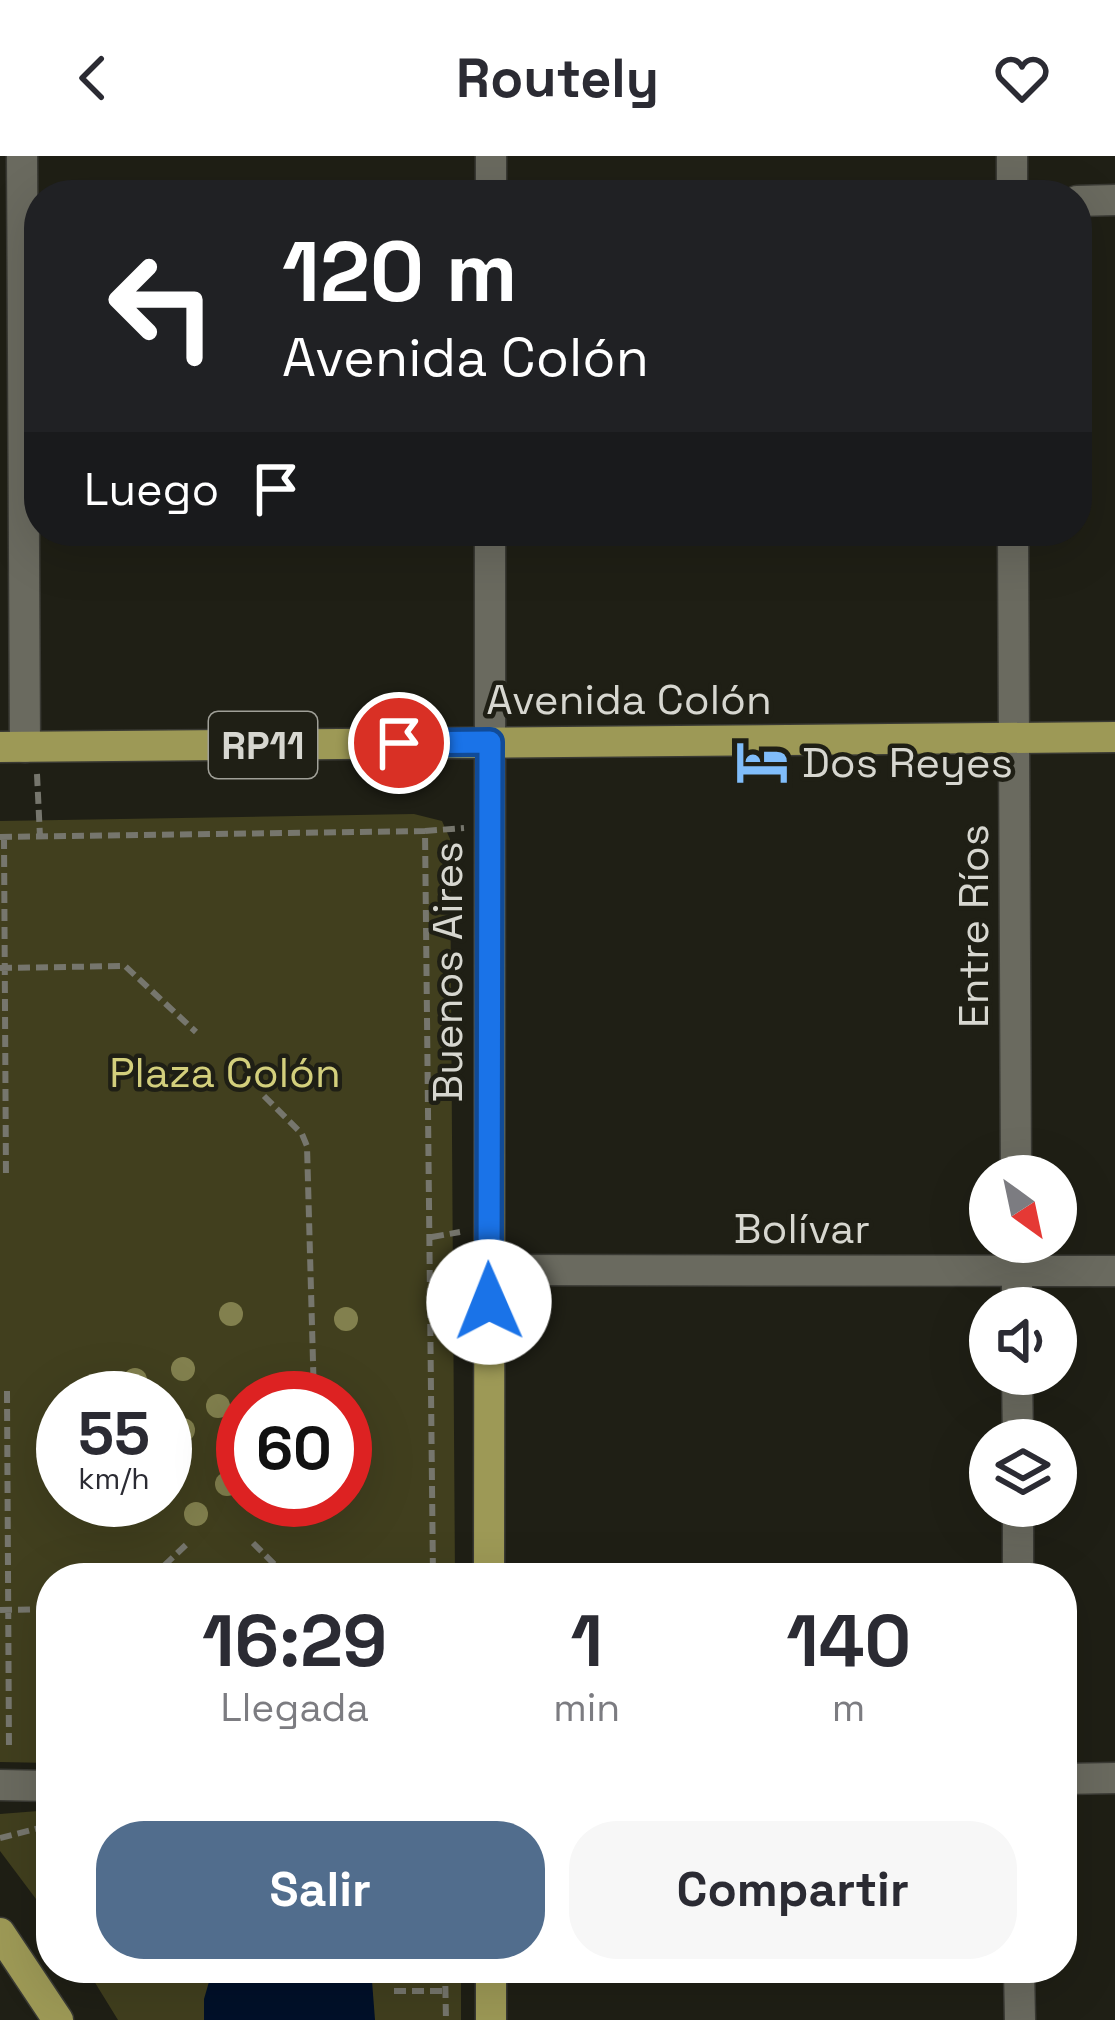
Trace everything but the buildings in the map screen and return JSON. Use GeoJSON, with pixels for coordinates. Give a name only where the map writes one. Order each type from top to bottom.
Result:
{"type":"FeatureCollection","features":[{"type":"Feature","properties":{"kind":"main road","name":"Avenida Colón"},"geometry":{"type":"LineString","coordinates":[[20,747],[1115,737]]}},
{"type":"Feature","properties":{"kind":"main road","name":"Buenos Aires"},"geometry":{"type":"LineString","coordinates":[[489,1563],[490,742]]}},
{"type":"Feature","properties":{"kind":"main road"},"geometry":{"type":"LineString","coordinates":[[0,1933],[58,2020]]}},
{"type":"Feature","properties":{"kind":"main road"},"geometry":{"type":"LineString","coordinates":[[491,1983],[491,2020]]}},
{"type":"Feature","properties":{"kind":"street"},"geometry":{"type":"LineString","coordinates":[[20,747],[22,156]]}},
{"type":"Feature","properties":{"kind":"street","name":"Buenos Aires"},"geometry":{"type":"LineString","coordinates":[[490,546],[490,742]]}},
{"type":"Feature","properties":{"kind":"street","name":"Entre Ríos"},"geometry":{"type":"LineString","coordinates":[[1013,546],[1016,1155]]}},
{"type":"Feature","properties":{"kind":"street","name":"Bolívar"},"geometry":{"type":"LineString","coordinates":[[489,1270],[969,1258]]}},
{"type":"Feature","properties":{"kind":"street","name":"Bolívar"},"geometry":{"type":"LineString","coordinates":[[1059,1263],[1115,1271]]}},
{"type":"Feature","properties":{"kind":"street"},"geometry":{"type":"LineString","coordinates":[[1018,1527],[1018,1563]]}},
{"type":"Feature","properties":{"kind":"street"},"geometry":{"type":"LineString","coordinates":[[1077,1779],[1115,1778]]}},
{"type":"Feature","properties":{"kind":"street"},"geometry":{"type":"LineString","coordinates":[[0,1785],[36,1786]]}},
{"type":"Feature","properties":{"kind":"street"},"geometry":{"type":"LineString","coordinates":[[1019,1983],[1019,2020]]}},
{"type":"Feature","properties":{"kind":"path"},"geometry":{"type":"LineString","coordinates":[[20,747],[40,836]]}},
{"type":"Feature","properties":{"kind":"path"},"geometry":{"type":"LineString","coordinates":[[6,1179],[2,837],[425,831],[433,1563]]}},
{"type":"Feature","properties":{"kind":"path"},"geometry":{"type":"LineString","coordinates":[[3,968],[125,966],[196,1032]]}},
{"type":"Feature","properties":{"kind":"path"},"geometry":{"type":"LineString","coordinates":[[264,1096],[302,1134],[307,1146],[313,1371]]}},
{"type":"Feature","properties":{"kind":"path"},"geometry":{"type":"LineString","coordinates":[[7,1391],[4,1610],[9,1751]]}},
{"type":"Feature","properties":{"kind":"path"},"geometry":{"type":"LineString","coordinates":[[253,1543],[273,1563]]}},
{"type":"Feature","properties":{"kind":"path"},"geometry":{"type":"LineString","coordinates":[[167,1563],[188,1544]]}},
{"type":"Feature","properties":{"kind":"path"},"geometry":{"type":"LineString","coordinates":[[4,1610],[36,1609]]}},
{"type":"Feature","properties":{"kind":"path"},"geometry":{"type":"LineString","coordinates":[[0,1838],[36,1829]]}},
{"type":"Feature","properties":{"kind":"path"},"geometry":{"type":"LineString","coordinates":[[446,1983],[446,2020]]}},
{"type":"Feature","properties":{"kind":"path"},"geometry":{"type":"LineString","coordinates":[[394,1991],[446,1991]]}},
{"type":"Feature","properties":{"kind":"green space","name":"Plaza Colón"},"geometry":{"type":"Polygon","coordinates":[[[414,814],[442,821],[450,839],[455,1563],[36,1563],[36,1763],[0,1762],[0,821],[414,814]]]}},
{"type":"Feature","properties":{"kind":"green space"},"geometry":{"type":"Polygon","coordinates":[[[36,1811],[36,1899],[0,1851],[0,1814],[36,1811]]]}},
{"type":"Feature","properties":{"kind":"green space"},"geometry":{"type":"Polygon","coordinates":[[[95,1983],[461,1983],[461,2020],[118,2020],[95,1983]]]}},
{"type":"Feature","properties":{"kind":"water"},"geometry":{"type":"Polygon","coordinates":[[[209,1983],[372,1983],[375,2020],[204,2020],[209,1983]]]}},
{"type":"Feature","properties":{"kind":"place","name":"Dos Reyes"},"geometry":{"type":"Point","coordinates":[762,762]}},
{"type":"Feature","properties":{"kind":"route"},"geometry":{"type":"LineString","coordinates":[[399,743],[490,742],[489,1302]]}}]}
